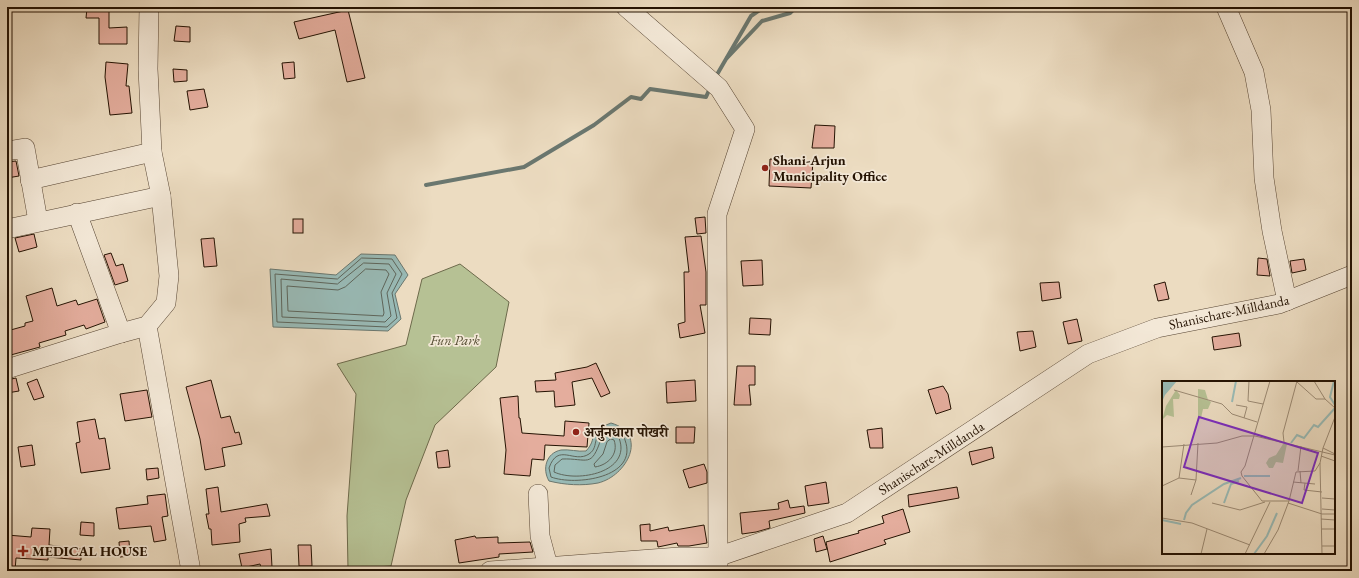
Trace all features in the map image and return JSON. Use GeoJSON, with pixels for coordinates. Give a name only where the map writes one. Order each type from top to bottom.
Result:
{"type":"FeatureCollection","features":[{"type":"Feature","properties":{"kind":"street"},"geometry":{"type":"LineString","coordinates":[[7,369],[121,332],[147,326],[166,303],[170,276],[161,196],[152,152],[148,69],[148,7]]}},
{"type":"Feature","properties":{"kind":"street"},"geometry":{"type":"LineString","coordinates":[[626,7],[719,88],[745,129],[717,214],[717,564]]}},
{"type":"Feature","properties":{"kind":"street"},"geometry":{"type":"LineString","coordinates":[[1226,7],[1254,72],[1261,110],[1264,178],[1272,231],[1287,301]]}},
{"type":"Feature","properties":{"kind":"street"},"geometry":{"type":"LineString","coordinates":[[7,151],[24,148],[38,221]]}},
{"type":"Feature","properties":{"kind":"street"},"geometry":{"type":"LineString","coordinates":[[30,180],[152,152]]}},
{"type":"Feature","properties":{"kind":"street"},"geometry":{"type":"LineString","coordinates":[[7,229],[38,221],[161,196]]}},
{"type":"Feature","properties":{"kind":"street"},"geometry":{"type":"LineString","coordinates":[[77,213],[121,332]]}},
{"type":"Feature","properties":{"kind":"street","name":"Shanischare-Milldanda"},"geometry":{"type":"LineString","coordinates":[[490,571],[679,557],[717,564],[848,513],[1088,354],[1156,328],[1279,304],[1352,274]]}},
{"type":"Feature","properties":{"kind":"street"},"geometry":{"type":"LineString","coordinates":[[147,326],[191,571]]}},
{"type":"Feature","properties":{"kind":"street"},"geometry":{"type":"LineString","coordinates":[[538,494],[540,536],[548,566]]}},
{"type":"Feature","properties":{"kind":"green space","name":"Fun Park"},"geometry":{"type":"Polygon","coordinates":[[[460,264],[509,302],[496,367],[435,425],[406,500],[391,566],[348,569],[347,516],[356,394],[337,364],[406,345],[422,279],[460,264]]]}},
{"type":"Feature","properties":{"kind":"water"},"geometry":{"type":"Polygon","coordinates":[[[361,254],[395,255],[408,275],[395,294],[401,319],[388,331],[273,327],[270,269],[336,275],[361,254]]]}},
{"type":"Feature","properties":{"kind":"water"},"geometry":{"type":"Polygon","coordinates":[[[611,423],[623,428],[629,436],[631,445],[630,454],[625,464],[618,472],[608,479],[598,483],[586,485],[574,485],[549,481],[546,467],[552,454],[561,450],[586,451],[592,442],[595,433],[603,426],[611,423]]]}},
{"type":"Feature","properties":{"kind":"building"},"geometry":{"type":"Polygon","coordinates":[[[87,8],[109,8],[109,28],[127,27],[127,44],[99,44],[99,18],[86,18],[87,8]]]}},
{"type":"Feature","properties":{"kind":"building"},"geometry":{"type":"Polygon","coordinates":[[[348,10],[365,78],[347,82],[335,30],[299,39],[294,22],[348,10]]]}},
{"type":"Feature","properties":{"kind":"building"},"geometry":{"type":"Polygon","coordinates":[[[176,26],[190,27],[190,42],[174,41],[176,26]]]}},
{"type":"Feature","properties":{"kind":"building"},"geometry":{"type":"Polygon","coordinates":[[[106,62],[128,64],[126,86],[129,86],[132,113],[110,115],[105,77],[106,62]]]}},
{"type":"Feature","properties":{"kind":"building"},"geometry":{"type":"Polygon","coordinates":[[[294,62],[295,78],[284,79],[282,63],[294,62]]]}},
{"type":"Feature","properties":{"kind":"building"},"geometry":{"type":"Polygon","coordinates":[[[173,69],[187,70],[187,81],[174,82],[173,69]]]}},
{"type":"Feature","properties":{"kind":"building"},"geometry":{"type":"Polygon","coordinates":[[[204,89],[208,107],[190,110],[187,91],[204,89]]]}},
{"type":"Feature","properties":{"kind":"building"},"geometry":{"type":"Polygon","coordinates":[[[815,125],[835,126],[834,148],[812,148],[815,125]]]}},
{"type":"Feature","properties":{"kind":"building"},"geometry":{"type":"Polygon","coordinates":[[[770,159],[813,161],[811,188],[769,186],[770,159]]]}},
{"type":"Feature","properties":{"kind":"building"},"geometry":{"type":"Polygon","coordinates":[[[16,161],[19,176],[7,178],[7,162],[16,161]]]}},
{"type":"Feature","properties":{"kind":"building"},"geometry":{"type":"Polygon","coordinates":[[[705,217],[706,233],[697,234],[695,218],[705,217]]]}},
{"type":"Feature","properties":{"kind":"building"},"geometry":{"type":"Polygon","coordinates":[[[293,219],[303,219],[303,233],[293,233],[293,219]]]}},
{"type":"Feature","properties":{"kind":"building"},"geometry":{"type":"Polygon","coordinates":[[[34,234],[37,247],[19,252],[15,238],[34,234]]]}},
{"type":"Feature","properties":{"kind":"building"},"geometry":{"type":"Polygon","coordinates":[[[701,236],[706,272],[706,305],[700,305],[705,333],[680,338],[678,324],[685,322],[684,272],[689,272],[685,237],[701,236]]]}},
{"type":"Feature","properties":{"kind":"building"},"geometry":{"type":"Polygon","coordinates":[[[214,238],[217,266],[204,267],[201,239],[214,238]]]}},
{"type":"Feature","properties":{"kind":"building"},"geometry":{"type":"Polygon","coordinates":[[[111,253],[116,266],[123,264],[128,281],[115,285],[104,255],[111,253]]]}},
{"type":"Feature","properties":{"kind":"building"},"geometry":{"type":"Polygon","coordinates":[[[1258,258],[1267,259],[1270,276],[1257,275],[1258,258]]]}},
{"type":"Feature","properties":{"kind":"building"},"geometry":{"type":"Polygon","coordinates":[[[1304,259],[1306,270],[1292,273],[1290,261],[1304,259]]]}},
{"type":"Feature","properties":{"kind":"building"},"geometry":{"type":"Polygon","coordinates":[[[762,260],[763,285],[743,286],[741,261],[762,260]]]}},
{"type":"Feature","properties":{"kind":"building"},"geometry":{"type":"Polygon","coordinates":[[[1059,282],[1061,298],[1042,301],[1040,283],[1059,282]]]}},
{"type":"Feature","properties":{"kind":"building"},"geometry":{"type":"Polygon","coordinates":[[[1165,282],[1169,299],[1158,301],[1154,285],[1165,282]]]}},
{"type":"Feature","properties":{"kind":"building"},"geometry":{"type":"Polygon","coordinates":[[[52,288],[57,306],[76,300],[78,305],[97,299],[105,322],[86,329],[84,325],[65,331],[66,335],[39,343],[40,347],[7,356],[7,331],[25,326],[25,323],[33,321],[26,296],[52,288]]]}},
{"type":"Feature","properties":{"kind":"building"},"geometry":{"type":"Polygon","coordinates":[[[750,318],[771,319],[770,335],[749,334],[750,318]]]}},
{"type":"Feature","properties":{"kind":"building"},"geometry":{"type":"Polygon","coordinates":[[[1077,319],[1082,341],[1068,344],[1063,322],[1077,319]]]}},
{"type":"Feature","properties":{"kind":"building"},"geometry":{"type":"Polygon","coordinates":[[[1033,331],[1036,347],[1020,351],[1017,332],[1033,331]]]}},
{"type":"Feature","properties":{"kind":"building"},"geometry":{"type":"Polygon","coordinates":[[[1239,333],[1241,346],[1214,350],[1212,337],[1239,333]]]}},
{"type":"Feature","properties":{"kind":"building"},"geometry":{"type":"Polygon","coordinates":[[[596,363],[610,393],[601,397],[592,378],[572,382],[575,405],[555,407],[554,391],[536,392],[535,381],[556,380],[555,373],[587,367],[596,363]]]}},
{"type":"Feature","properties":{"kind":"building"},"geometry":{"type":"Polygon","coordinates":[[[737,366],[755,366],[755,385],[749,385],[751,405],[734,405],[737,366]]]}},
{"type":"Feature","properties":{"kind":"building"},"geometry":{"type":"Polygon","coordinates":[[[16,378],[19,391],[7,393],[7,380],[16,378]]]}},
{"type":"Feature","properties":{"kind":"building"},"geometry":{"type":"Polygon","coordinates":[[[37,379],[44,397],[34,400],[27,383],[37,379]]]}},
{"type":"Feature","properties":{"kind":"building"},"geometry":{"type":"Polygon","coordinates":[[[211,380],[221,418],[230,416],[235,433],[239,432],[242,444],[222,448],[225,466],[205,470],[200,439],[186,387],[211,380]]]}},
{"type":"Feature","properties":{"kind":"building"},"geometry":{"type":"Polygon","coordinates":[[[695,380],[696,401],[667,403],[666,382],[695,380]]]}},
{"type":"Feature","properties":{"kind":"building"},"geometry":{"type":"Polygon","coordinates":[[[943,386],[948,394],[951,409],[936,414],[928,390],[943,386]]]}},
{"type":"Feature","properties":{"kind":"building"},"geometry":{"type":"Polygon","coordinates":[[[147,390],[152,417],[125,421],[120,394],[147,390]]]}},
{"type":"Feature","properties":{"kind":"building"},"geometry":{"type":"Polygon","coordinates":[[[518,396],[519,418],[522,433],[564,436],[565,421],[589,423],[587,447],[545,445],[544,460],[532,459],[530,476],[504,474],[506,450],[500,398],[518,396]]]}},
{"type":"Feature","properties":{"kind":"building"},"geometry":{"type":"Polygon","coordinates":[[[95,419],[99,439],[105,438],[110,469],[81,473],[76,443],[80,442],[77,422],[95,419]]]}},
{"type":"Feature","properties":{"kind":"building"},"geometry":{"type":"Polygon","coordinates":[[[676,427],[695,427],[694,443],[676,443],[676,427]]]}},
{"type":"Feature","properties":{"kind":"building"},"geometry":{"type":"Polygon","coordinates":[[[882,428],[883,448],[870,448],[867,430],[882,428]]]}},
{"type":"Feature","properties":{"kind":"building"},"geometry":{"type":"Polygon","coordinates":[[[32,445],[35,465],[21,467],[18,447],[32,445]]]}},
{"type":"Feature","properties":{"kind":"building"},"geometry":{"type":"Polygon","coordinates":[[[992,447],[994,458],[972,465],[969,452],[992,447]]]}},
{"type":"Feature","properties":{"kind":"building"},"geometry":{"type":"Polygon","coordinates":[[[448,450],[450,467],[438,468],[436,452],[448,450]]]}},
{"type":"Feature","properties":{"kind":"building"},"geometry":{"type":"Polygon","coordinates":[[[704,464],[707,472],[707,483],[689,488],[683,470],[704,464]]]}},
{"type":"Feature","properties":{"kind":"building"},"geometry":{"type":"Polygon","coordinates":[[[158,468],[159,478],[147,480],[146,469],[158,468]]]}},
{"type":"Feature","properties":{"kind":"building"},"geometry":{"type":"Polygon","coordinates":[[[826,482],[829,503],[808,506],[805,486],[826,482]]]}},
{"type":"Feature","properties":{"kind":"building"},"geometry":{"type":"Polygon","coordinates":[[[218,487],[221,512],[267,504],[270,516],[245,518],[246,522],[239,524],[240,542],[212,545],[211,529],[209,529],[206,514],[209,514],[206,489],[218,487]]]}},
{"type":"Feature","properties":{"kind":"building"},"geometry":{"type":"Polygon","coordinates":[[[957,487],[959,498],[909,507],[908,495],[957,487]]]}},
{"type":"Feature","properties":{"kind":"building"},"geometry":{"type":"Polygon","coordinates":[[[165,494],[168,516],[162,517],[166,540],[154,542],[151,526],[119,529],[116,508],[148,504],[147,496],[165,494]]]}},
{"type":"Feature","properties":{"kind":"building"},"geometry":{"type":"Polygon","coordinates":[[[788,500],[790,508],[804,506],[805,513],[769,521],[770,528],[742,534],[740,513],[779,509],[778,503],[788,500]]]}},
{"type":"Feature","properties":{"kind":"building"},"geometry":{"type":"Polygon","coordinates":[[[903,509],[910,532],[884,540],[886,544],[830,562],[826,542],[859,533],[858,531],[884,523],[882,516],[903,509]]]}},
{"type":"Feature","properties":{"kind":"building"},"geometry":{"type":"Polygon","coordinates":[[[81,522],[94,523],[94,536],[80,535],[81,522]]]}},
{"type":"Feature","properties":{"kind":"building"},"geometry":{"type":"Polygon","coordinates":[[[650,524],[650,531],[668,527],[669,531],[704,525],[707,543],[678,546],[677,543],[658,547],[657,541],[641,541],[640,525],[650,524]]]}},
{"type":"Feature","properties":{"kind":"building"},"geometry":{"type":"Polygon","coordinates":[[[32,528],[50,529],[49,545],[81,549],[81,560],[48,557],[48,560],[16,558],[15,571],[7,571],[7,535],[31,537],[32,528]]]}},
{"type":"Feature","properties":{"kind":"building"},"geometry":{"type":"Polygon","coordinates":[[[475,536],[476,538],[498,537],[498,543],[530,542],[533,552],[499,554],[499,557],[459,563],[455,540],[475,536]]]}},
{"type":"Feature","properties":{"kind":"building"},"geometry":{"type":"Polygon","coordinates":[[[823,536],[827,549],[816,552],[814,539],[823,536]]]}},
{"type":"Feature","properties":{"kind":"building"},"geometry":{"type":"Polygon","coordinates":[[[129,541],[130,556],[120,557],[119,542],[129,541]]]}},
{"type":"Feature","properties":{"kind":"building"},"geometry":{"type":"Polygon","coordinates":[[[298,545],[311,545],[312,566],[299,566],[298,545]]]}},
{"type":"Feature","properties":{"kind":"building"},"geometry":{"type":"Polygon","coordinates":[[[271,549],[272,567],[261,568],[260,564],[242,568],[239,554],[271,549]]]}},
{"type":"Feature","properties":{"kind":"waterway"},"geometry":{"type":"LineString","coordinates":[[715,78],[751,16],[764,7]]}},
{"type":"Feature","properties":{"kind":"waterway"},"geometry":{"type":"LineString","coordinates":[[727,58],[762,21],[790,13],[796,7]]}},
{"type":"Feature","properties":{"kind":"waterway"},"geometry":{"type":"LineString","coordinates":[[426,185],[524,167],[594,125],[631,97],[641,99],[650,89],[706,97],[710,88]]}},
{"type":"Feature","properties":{"kind":"place","name":"Shani-Arjun Municipality Office"},"geometry":{"type":"Point","coordinates":[765,168]}},
{"type":"Feature","properties":{"kind":"place","name":"अर्जुनधारा पोखरी"},"geometry":{"type":"Point","coordinates":[576,432]}},
{"type":"Feature","properties":{"kind":"place","name":"MEDICAL HOUSE"},"geometry":{"type":"Point","coordinates":[23,551]}}]}
